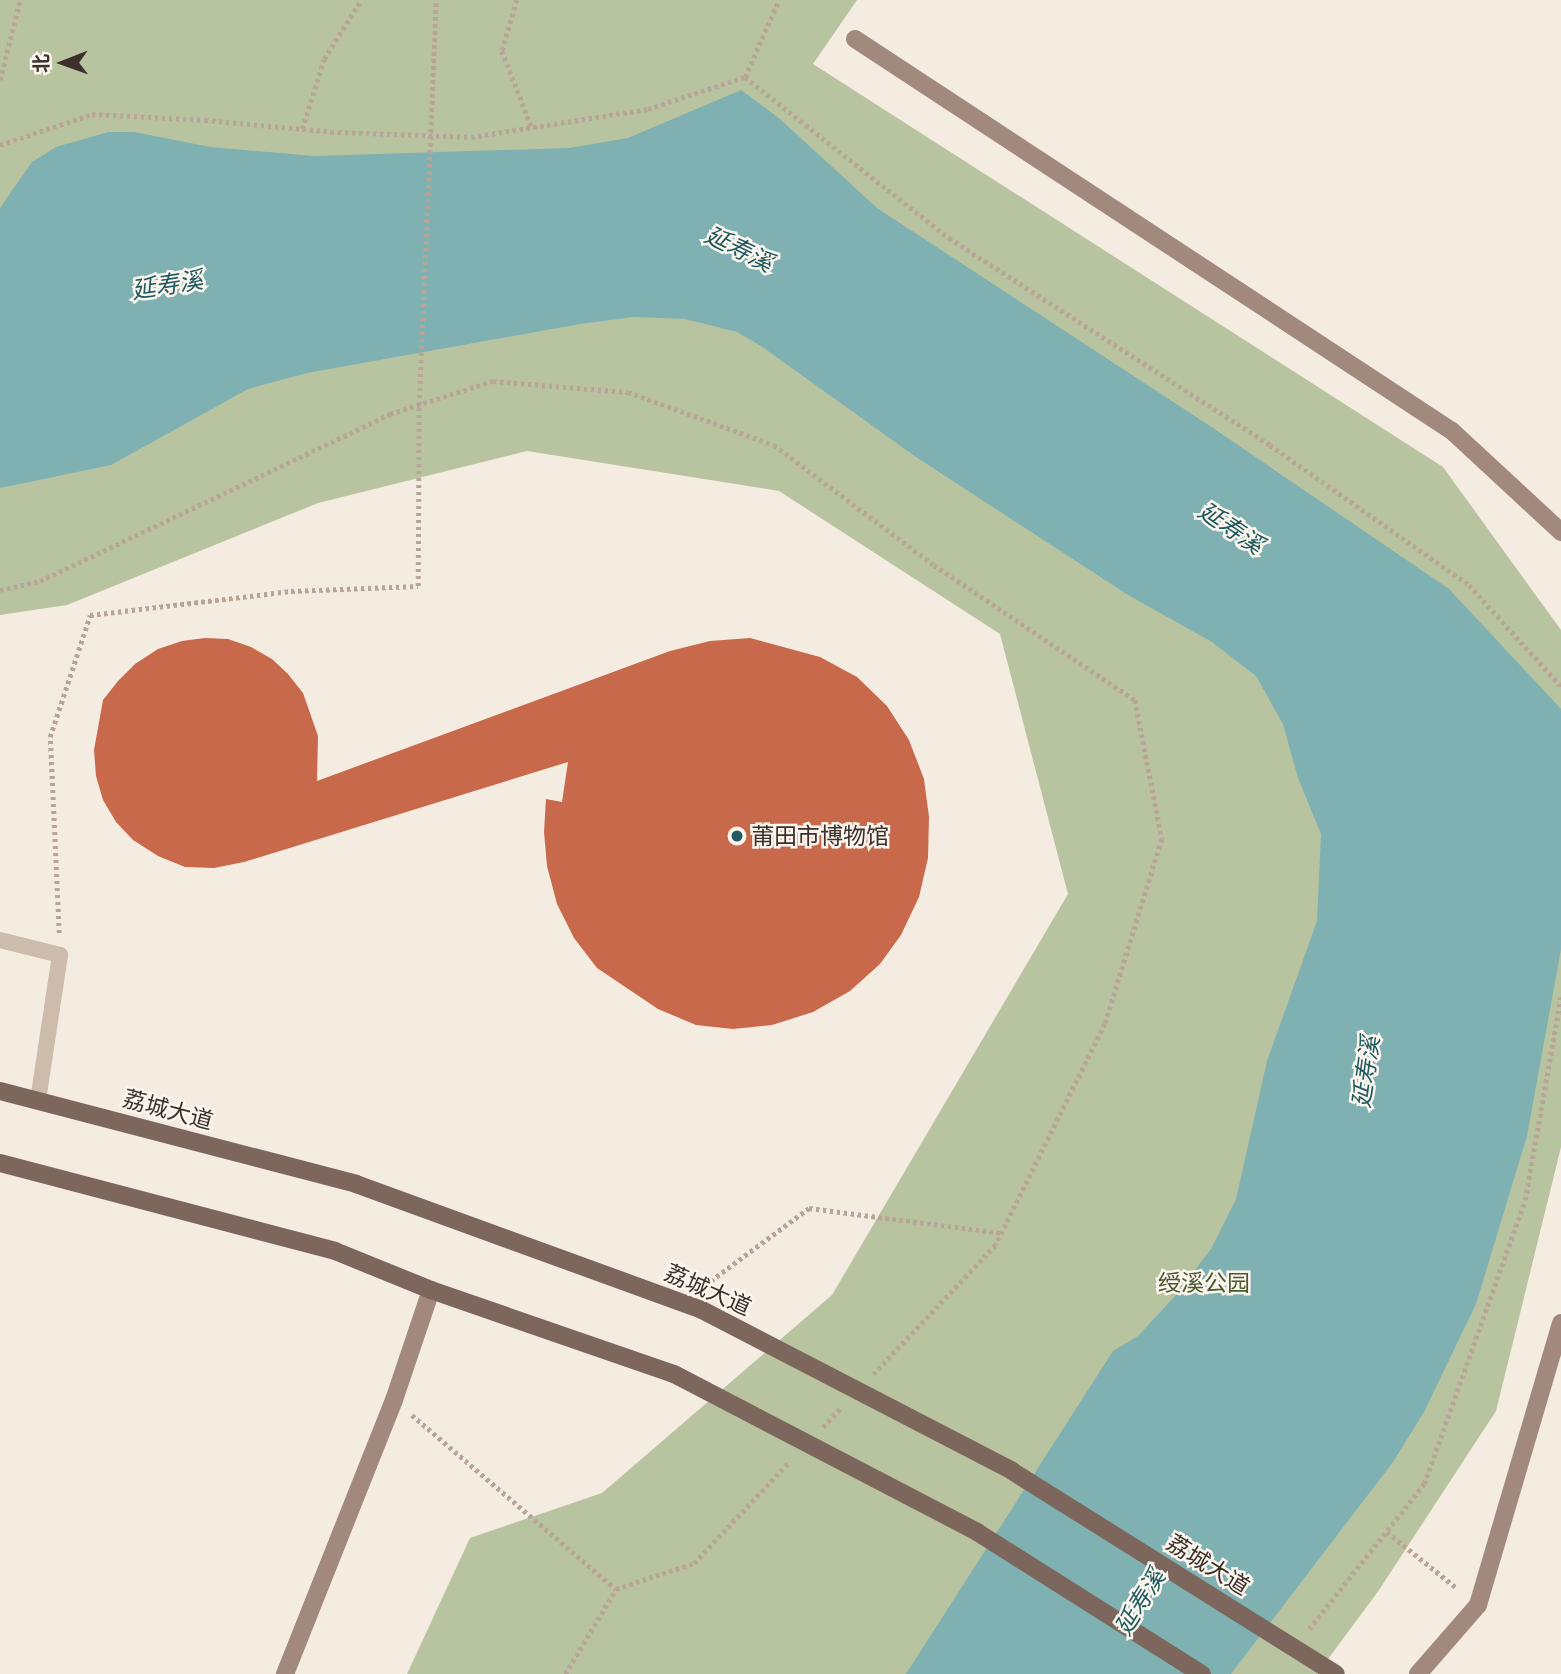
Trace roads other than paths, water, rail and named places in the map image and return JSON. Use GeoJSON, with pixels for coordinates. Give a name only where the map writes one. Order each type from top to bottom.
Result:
{"type":"FeatureCollection","features":[{"type":"Feature","properties":{"kind":"main road","name":"荔城大道"},"geometry":{"type":"LineString","coordinates":[[0,1091],[356,1184],[702,1310],[1012,1471],[1336,1674]]}},
{"type":"Feature","properties":{"kind":"main road"},"geometry":{"type":"LineString","coordinates":[[0,1163],[335,1251],[431,1290],[674,1374],[977,1532],[1202,1674]]}},
{"type":"Feature","properties":{"kind":"street"},"geometry":{"type":"LineString","coordinates":[[855,39],[1452,431],[1561,532]]}},
{"type":"Feature","properties":{"kind":"street"},"geometry":{"type":"LineString","coordinates":[[285,1674],[394,1400],[431,1290]]}},
{"type":"Feature","properties":{"kind":"street"},"geometry":{"type":"LineString","coordinates":[[1418,1674],[1478,1605],[1561,1323]]}},
{"type":"Feature","properties":{"kind":"lane"},"geometry":{"type":"LineString","coordinates":[[0,940],[60,955],[38,1101]]}},
{"type":"Feature","properties":{"kind":"water","name":"延寿溪"},"geometry":{"type":"Polygon","coordinates":[[[741,90],[780,119],[877,208],[1210,426],[1449,589],[1561,709],[1561,949],[1527,1136],[1476,1304],[1424,1412],[1393,1462],[1231,1674],[906,1674],[1113,1351],[1138,1336],[1175,1296],[1211,1249],[1236,1199],[1267,1061],[1317,921],[1321,834],[1298,778],[1283,724],[1256,676],[1212,642],[1128,595],[916,457],[761,346],[737,332],[685,319],[634,317],[580,324],[307,373],[248,389],[111,465],[0,488],[0,208],[32,162],[56,147],[108,132],[134,132],[210,147],[314,156],[569,148],[628,138],[741,90]]]}},
{"type":"Feature","properties":{"kind":"place","name":"莆田市博物馆"},"geometry":{"type":"Point","coordinates":[737,836]}},
{"type":"Feature","properties":{"kind":"park label","name":"绶溪公园"},"geometry":{"type":"Point","coordinates":[1204,1283]}}]}
